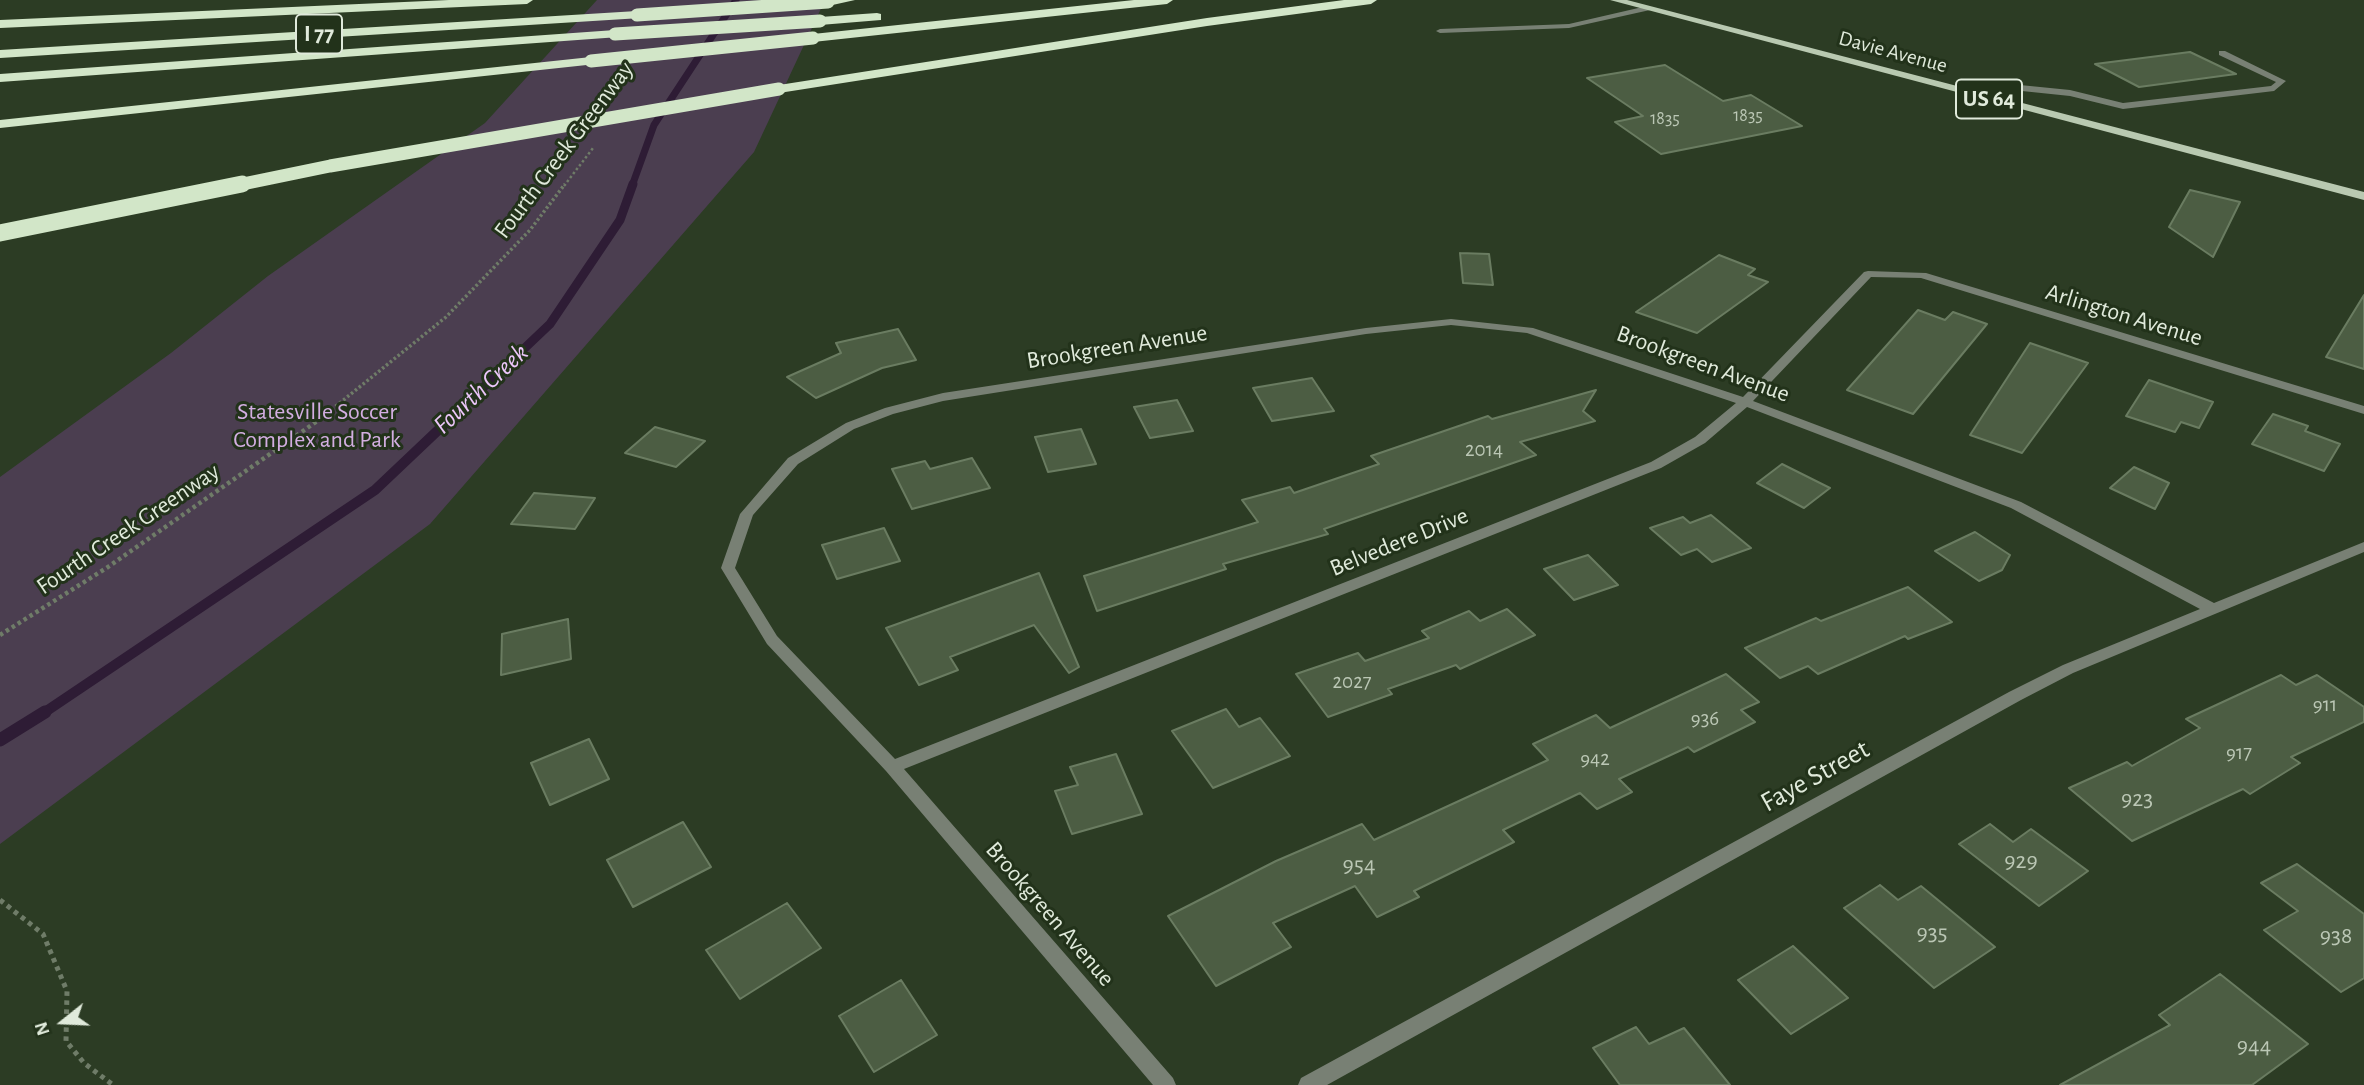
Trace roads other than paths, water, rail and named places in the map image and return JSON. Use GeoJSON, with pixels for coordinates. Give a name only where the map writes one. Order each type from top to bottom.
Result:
{"type":"FeatureCollection","features":[{"type":"Feature","properties":{"kind":"highway"},"geometry":{"type":"LineString","coordinates":[[0,24],[527,0]]}},
{"type":"Feature","properties":{"kind":"highway","name":"I 77"},"geometry":{"type":"LineString","coordinates":[[0,54],[849,0]]}},
{"type":"Feature","properties":{"kind":"highway"},"geometry":{"type":"LineString","coordinates":[[903,15],[1084,0]]}},
{"type":"Feature","properties":{"kind":"highway"},"geometry":{"type":"LineString","coordinates":[[0,124],[1167,0]]}},
{"type":"Feature","properties":{"kind":"highway"},"geometry":{"type":"LineString","coordinates":[[0,233],[330,166],[779,89],[1168,27],[1371,0]]}},
{"type":"Feature","properties":{"kind":"highway"},"geometry":{"type":"LineString","coordinates":[[0,18],[181,14]]}},
{"type":"Feature","properties":{"kind":"highway","name":"I 77"},"geometry":{"type":"LineString","coordinates":[[0,78],[889,16]]}},
{"type":"Feature","properties":{"kind":"main road","name":"Davie Avenue"},"geometry":{"type":"LineString","coordinates":[[1615,0],[2364,196]]}},
{"type":"Feature","properties":{"kind":"street"},"geometry":{"type":"LineString","coordinates":[[1440,30],[1569,26],[1647,8]]}},
{"type":"Feature","properties":{"kind":"street"},"geometry":{"type":"LineString","coordinates":[[2006,103],[2020,88],[2070,93],[2123,106],[2274,88],[2283,81],[2222,53]]}},
{"type":"Feature","properties":{"kind":"street","name":"Belvedere Drive"},"geometry":{"type":"LineString","coordinates":[[892,767],[1656,465],[1700,440],[1745,402],[1868,274]]}},
{"type":"Feature","properties":{"kind":"street","name":"Arlington Avenue"},"geometry":{"type":"LineString","coordinates":[[1868,274],[1922,275],[2364,410]]}},
{"type":"Feature","properties":{"kind":"street","name":"Brookgreen Avenue"},"geometry":{"type":"LineString","coordinates":[[1166,1085],[892,767],[772,640],[728,568],[747,514],[793,461],[850,426],[889,411],[943,397],[1366,331],[1451,322],[1529,330],[1745,402],[2016,505],[2211,608]]}},
{"type":"Feature","properties":{"kind":"street","name":"Faye Street"},"geometry":{"type":"LineString","coordinates":[[1308,1085],[2015,696],[2068,669],[2364,547]]}},
{"type":"Feature","properties":{"kind":"waterway","name":"Fourth Creek"},"geometry":{"type":"LineString","coordinates":[[632,186],[654,125],[736,0]]}},
{"type":"Feature","properties":{"kind":"waterway","name":"Fourth Creek"},"geometry":{"type":"LineString","coordinates":[[450,419],[550,324],[620,220],[633,184]]}},
{"type":"Feature","properties":{"kind":"waterway","name":"Fourth Creek"},"geometry":{"type":"LineString","coordinates":[[45,712],[375,490],[452,417]]}},
{"type":"Feature","properties":{"kind":"waterway","name":"Fourth Creek"},"geometry":{"type":"LineString","coordinates":[[0,740],[45,712]]}},
{"type":"Feature","properties":{"kind":"park label","name":"Statesville Soccer Complex and Park"},"geometry":{"type":"Point","coordinates":[317,426]}}]}
